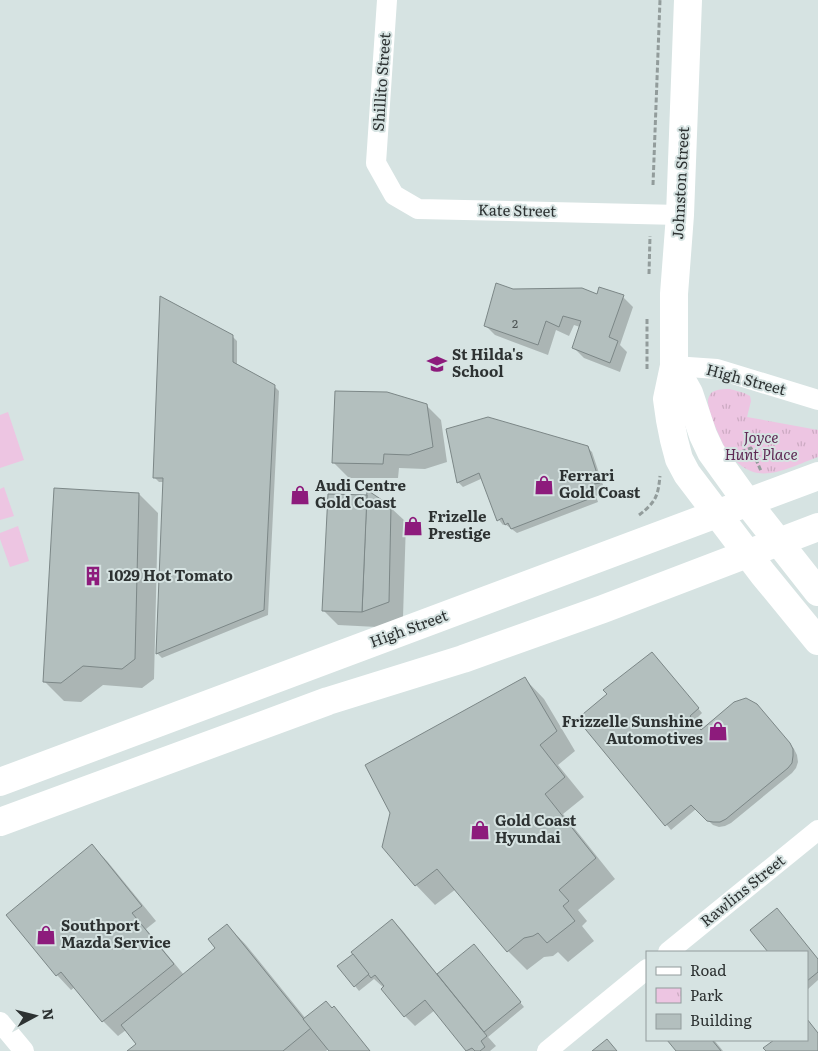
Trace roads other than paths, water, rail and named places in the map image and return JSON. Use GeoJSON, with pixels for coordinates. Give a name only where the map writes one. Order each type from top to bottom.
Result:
{"type":"FeatureCollection","features":[{"type":"Feature","properties":{"kind":"main road","name":"Johnston Street"},"geometry":{"type":"LineString","coordinates":[[688,0],[680,214],[674,294],[674,366],[667,399],[674,440],[687,474],[717,515],[818,641]]}},
{"type":"Feature","properties":{"kind":"main road","name":"Johnston Street"},"geometry":{"type":"LineString","coordinates":[[674,366],[689,393],[711,452],[747,502],[818,592]]}},
{"type":"Feature","properties":{"kind":"main road","name":"High Street"},"geometry":{"type":"LineString","coordinates":[[0,782],[818,476]]}},
{"type":"Feature","properties":{"kind":"main road"},"geometry":{"type":"LineString","coordinates":[[0,822],[328,701],[463,659],[603,609],[818,527]]}},
{"type":"Feature","properties":{"kind":"street","name":"Shillito Street"},"geometry":{"type":"LineString","coordinates":[[376,163],[387,0]]}},
{"type":"Feature","properties":{"kind":"street","name":"Kate Street"},"geometry":{"type":"LineString","coordinates":[[376,163],[394,195],[418,209],[680,214]]}},
{"type":"Feature","properties":{"kind":"street","name":"High Street"},"geometry":{"type":"LineString","coordinates":[[674,366],[716,368],[818,400]]}},
{"type":"Feature","properties":{"kind":"street","name":"Rawlins Street"},"geometry":{"type":"LineString","coordinates":[[669,951],[818,830]]}},
{"type":"Feature","properties":{"kind":"street"},"geometry":{"type":"LineString","coordinates":[[547,1051],[646,971]]}},
{"type":"Feature","properties":{"kind":"street"},"geometry":{"type":"LineString","coordinates":[[0,1022],[24,1051]]}},
{"type":"Feature","properties":{"kind":"place","name":"St Hilda's School"},"geometry":{"type":"Point","coordinates":[437,364]}},
{"type":"Feature","properties":{"kind":"place","name":"Ferrari Gold Coast"},"geometry":{"type":"Point","coordinates":[544,485]}},
{"type":"Feature","properties":{"kind":"place","name":"Audi Centre Gold Coast"},"geometry":{"type":"Point","coordinates":[300,495]}},
{"type":"Feature","properties":{"kind":"place","name":"Frizelle Prestige"},"geometry":{"type":"Point","coordinates":[413,526]}},
{"type":"Feature","properties":{"kind":"place","name":"1029 Hot Tomato"},"geometry":{"type":"Point","coordinates":[93,576]}},
{"type":"Feature","properties":{"kind":"place","name":"Frizzelle Sunshine Automotives"},"geometry":{"type":"Point","coordinates":[718,731]}},
{"type":"Feature","properties":{"kind":"place","name":"Gold Coast Hyundai"},"geometry":{"type":"Point","coordinates":[480,830]}},
{"type":"Feature","properties":{"kind":"place","name":"Southport Mazda Service"},"geometry":{"type":"Point","coordinates":[46,935]}},
{"type":"Feature","properties":{"kind":"park label","name":"Joyce Hunt Place"},"geometry":{"type":"Point","coordinates":[761,446]}}]}
